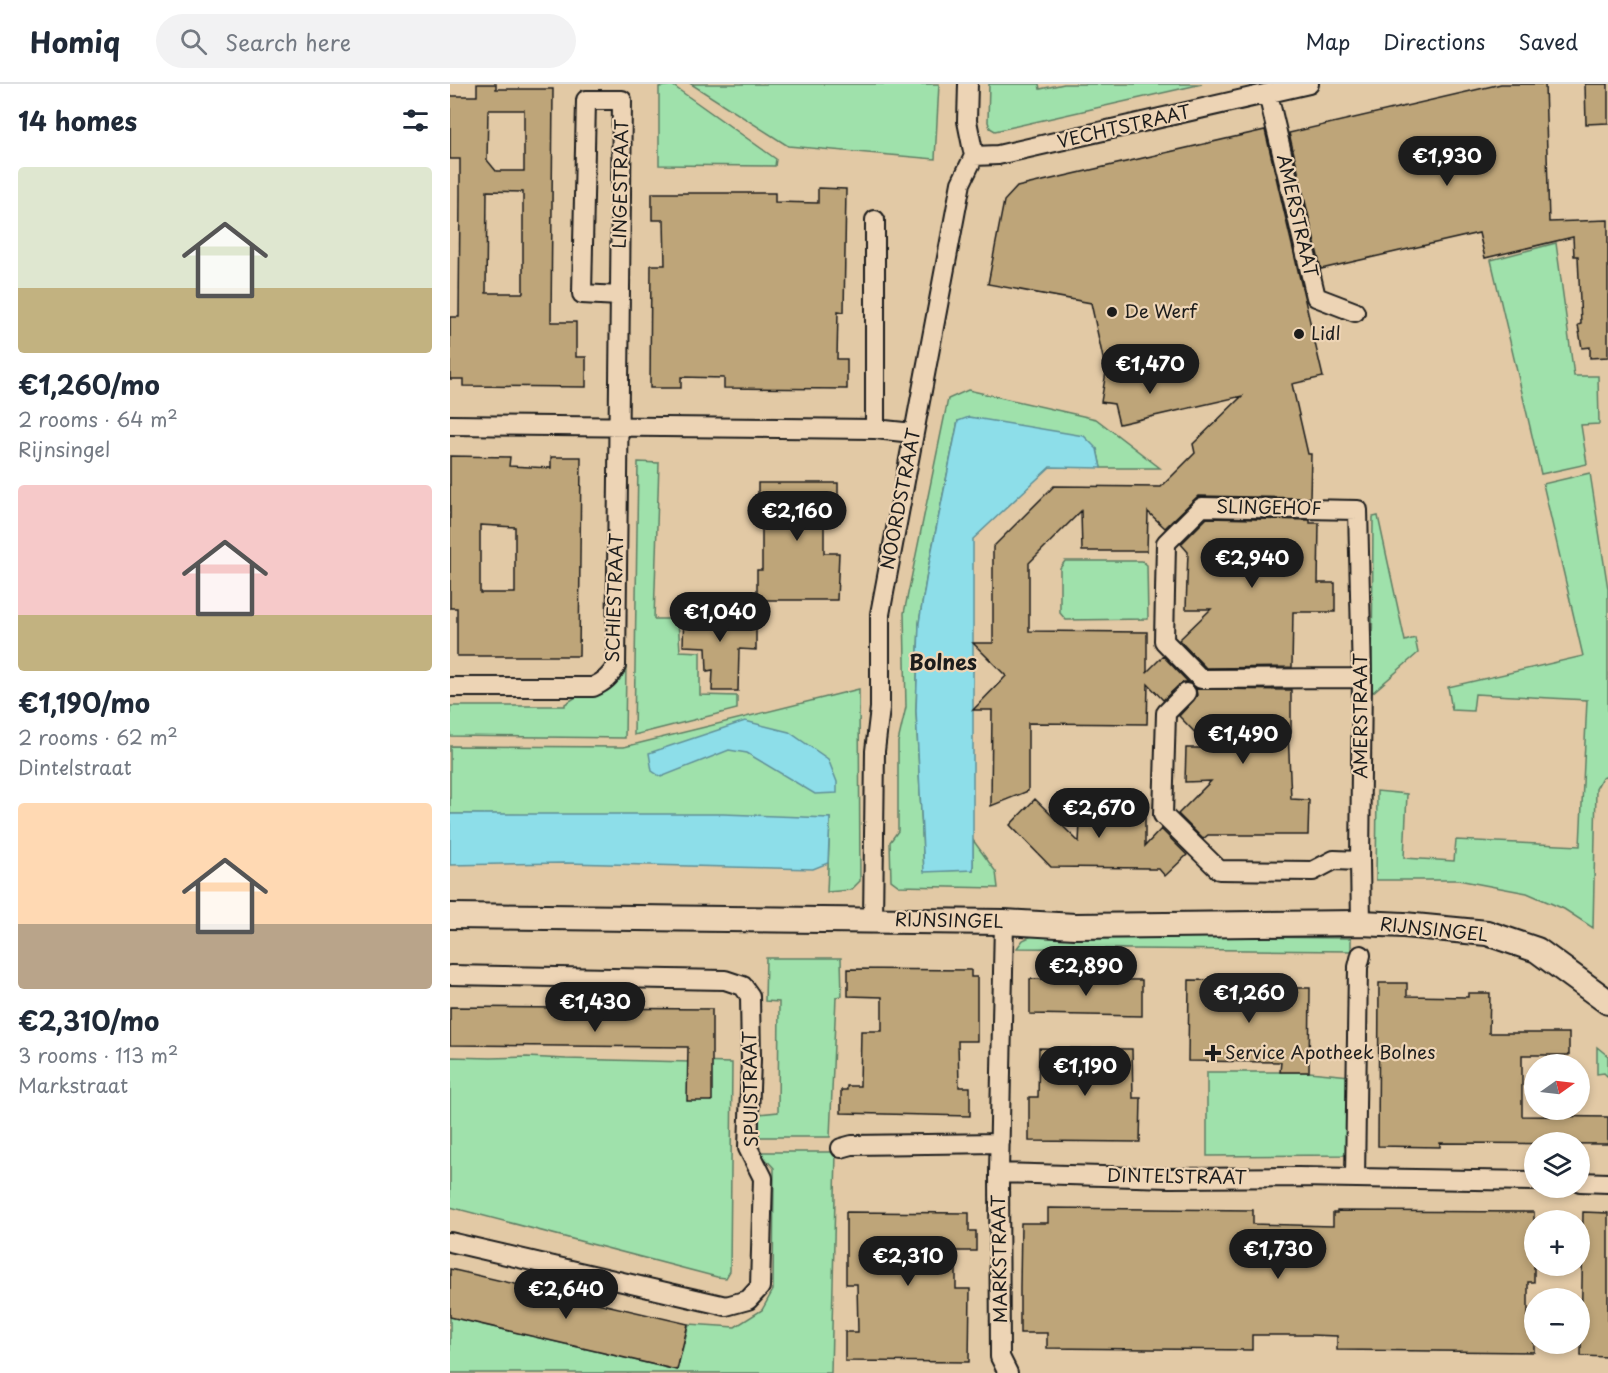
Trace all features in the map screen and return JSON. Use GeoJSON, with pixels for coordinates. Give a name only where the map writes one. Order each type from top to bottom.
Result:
{"type":"FeatureCollection","features":[{"type":"Feature","properties":{"kind":"street"},"geometry":{"type":"LineString","coordinates":[[968,84],[967,121],[974,156]]}},
{"type":"Feature","properties":{"kind":"street","name":"VECHTSTRAAT"},"geometry":{"type":"LineString","coordinates":[[974,156],[998,155],[1309,84]]}},
{"type":"Feature","properties":{"kind":"street","name":"AMERSTRAAT"},"geometry":{"type":"LineString","coordinates":[[1268,94],[1316,297],[1355,312]]}},
{"type":"Feature","properties":{"kind":"street","name":"LINGESTRAAT"},"geometry":{"type":"LineString","coordinates":[[618,427],[622,99],[586,100],[582,294],[620,296]]}},
{"type":"Feature","properties":{"kind":"street","name":"NOORDSTRAAT"},"geometry":{"type":"LineString","coordinates":[[873,921],[875,751],[880,708],[880,614],[961,183],[974,156]]}},
{"type":"Feature","properties":{"kind":"street"},"geometry":{"type":"LineString","coordinates":[[875,220],[875,429]]}},
{"type":"Feature","properties":{"kind":"street"},"geometry":{"type":"LineString","coordinates":[[450,425],[875,429],[913,433]]}},
{"type":"Feature","properties":{"kind":"street","name":"SCHIESTRAAT"},"geometry":{"type":"LineString","coordinates":[[450,687],[593,687],[612,674],[616,666],[618,427]]}},
{"type":"Feature","properties":{"kind":"street","name":"SLINGEHOF"},"geometry":{"type":"LineString","coordinates":[[1193,686],[1164,641],[1166,543],[1202,507],[1358,510]]}},
{"type":"Feature","properties":{"kind":"street","name":"AMERSTRAAT"},"geometry":{"type":"LineString","coordinates":[[1358,510],[1362,678],[1361,923]]}},
{"type":"Feature","properties":{"kind":"street"},"geometry":{"type":"LineString","coordinates":[[1360,861],[1334,860],[1313,871],[1220,870],[1163,815],[1166,713],[1193,686],[1362,678]]}},
{"type":"Feature","properties":{"kind":"street","name":"RIJNSINGEL"},"geometry":{"type":"LineString","coordinates":[[450,916],[1004,922],[1075,926],[1361,923],[1404,925],[1487,933],[1537,950],[1608,1002]]}},
{"type":"Feature","properties":{"kind":"street","name":"MARKSTRAAT"},"geometry":{"type":"LineString","coordinates":[[1004,922],[999,1143],[1000,1357],[1008,1373]]}},
{"type":"Feature","properties":{"kind":"street"},"geometry":{"type":"LineString","coordinates":[[1355,1178],[1358,967],[1361,955]]}},
{"type":"Feature","properties":{"kind":"street","name":"SPUISTRAAT"},"geometry":{"type":"LineString","coordinates":[[450,975],[725,980],[743,986],[750,996],[751,1059],[748,1148],[763,1178],[760,1287],[748,1300],[726,1306],[450,1242]]}},
{"type":"Feature","properties":{"kind":"street"},"geometry":{"type":"LineString","coordinates":[[841,1148],[852,1145],[999,1143]]}},
{"type":"Feature","properties":{"kind":"street","name":"DINTELSTRAAT"},"geometry":{"type":"LineString","coordinates":[[999,1173],[1170,1178],[1524,1181]]}},
{"type":"Feature","properties":{"kind":"street"},"geometry":{"type":"LineString","coordinates":[[1590,1182],[1608,1183]]}},
{"type":"Feature","properties":{"kind":"green space"},"geometry":{"type":"Polygon","coordinates":[[[691,84],[939,84],[935,159],[788,146],[691,84]]]}},
{"type":"Feature","properties":{"kind":"green space"},"geometry":{"type":"Polygon","coordinates":[[[989,84],[1039,84],[1040,89],[1064,84],[1202,84],[995,131],[990,128],[988,122],[989,84]]]}},
{"type":"Feature","properties":{"kind":"green space"},"geometry":{"type":"Polygon","coordinates":[[[672,85],[776,159],[775,166],[659,165],[659,87],[672,85]]]}},
{"type":"Feature","properties":{"kind":"green space"},"geometry":{"type":"Polygon","coordinates":[[[1556,243],[1574,376],[1598,376],[1599,424],[1581,425],[1587,464],[1541,474],[1491,260],[1556,243]]]}},
{"type":"Feature","properties":{"kind":"green space"},"geometry":{"type":"Polygon","coordinates":[[[968,390],[1096,419],[1160,468],[1101,468],[1097,449],[958,421],[919,623],[916,711],[924,871],[973,870],[973,840],[996,872],[998,888],[899,886],[891,880],[890,842],[898,831],[898,742],[906,707],[904,613],[948,399],[968,390]]]}},
{"type":"Feature","properties":{"kind":"green space"},"geometry":{"type":"Polygon","coordinates":[[[638,462],[659,463],[654,619],[678,619],[680,651],[700,652],[700,695],[737,696],[737,709],[634,735],[638,462]]]}},
{"type":"Feature","properties":{"kind":"green space"},"geometry":{"type":"Polygon","coordinates":[[[1590,473],[1608,589],[1608,776],[1602,778],[1596,789],[1593,928],[1564,909],[1527,893],[1458,880],[1376,880],[1377,791],[1407,794],[1404,858],[1454,861],[1456,840],[1580,846],[1587,700],[1475,694],[1473,711],[1452,710],[1448,687],[1583,656],[1543,484],[1590,473]]]}},
{"type":"Feature","properties":{"kind":"green space"},"geometry":{"type":"Polygon","coordinates":[[[1378,516],[1405,641],[1415,638],[1418,653],[1372,693],[1373,517],[1378,516]]]}},
{"type":"Feature","properties":{"kind":"green space"},"geometry":{"type":"Polygon","coordinates":[[[1065,561],[1142,561],[1147,565],[1148,619],[1066,620],[1060,613],[1060,568],[1065,561]]]}},
{"type":"Feature","properties":{"kind":"green space"},"geometry":{"type":"Polygon","coordinates":[[[626,664],[625,738],[450,736],[450,706],[565,706],[576,697],[591,697],[608,690],[622,676],[626,664]]]}},
{"type":"Feature","properties":{"kind":"green space"},"geometry":{"type":"Polygon","coordinates":[[[859,689],[860,881],[851,890],[827,892],[830,818],[450,814],[450,746],[624,747],[859,689]]]}},
{"type":"Feature","properties":{"kind":"green space"},"geometry":{"type":"Polygon","coordinates":[[[1034,935],[1351,938],[1351,951],[1017,948],[1023,940],[1034,935]]]}},
{"type":"Feature","properties":{"kind":"green space"},"geometry":{"type":"Polygon","coordinates":[[[766,958],[841,958],[842,996],[836,997],[830,1137],[759,1137],[759,1114],[778,1112],[779,1002],[765,1001],[766,958]]]}},
{"type":"Feature","properties":{"kind":"green space"},"geometry":{"type":"Polygon","coordinates":[[[1597,1047],[1608,1056],[1608,1077],[1604,1073],[1597,1074],[1597,1047]]]}},
{"type":"Feature","properties":{"kind":"green space"},"geometry":{"type":"Polygon","coordinates":[[[450,1057],[732,1063],[730,1271],[726,1278],[450,1207],[450,1057]]]}},
{"type":"Feature","properties":{"kind":"green space"},"geometry":{"type":"Polygon","coordinates":[[[1207,1072],[1309,1072],[1350,1076],[1350,1155],[1207,1156],[1207,1072]]]}},
{"type":"Feature","properties":{"kind":"green space"},"geometry":{"type":"Polygon","coordinates":[[[759,1152],[836,1152],[831,1373],[450,1373],[450,1317],[677,1370],[689,1324],[735,1327],[762,1310],[773,1290],[774,1168],[759,1152]]]}},
{"type":"Feature","properties":{"kind":"water"},"geometry":{"type":"Polygon","coordinates":[[[969,417],[1084,436],[1097,449],[1101,468],[1050,467],[973,539],[973,870],[924,872],[916,711],[919,623],[958,421],[969,417]]]}},
{"type":"Feature","properties":{"kind":"water"},"geometry":{"type":"Polygon","coordinates":[[[745,721],[789,732],[828,759],[837,782],[837,793],[815,794],[747,753],[729,750],[661,777],[652,771],[649,753],[745,721]]]}},
{"type":"Feature","properties":{"kind":"water"},"geometry":{"type":"Polygon","coordinates":[[[450,814],[723,814],[830,818],[828,863],[813,869],[566,863],[450,865],[450,814]]]}},
{"type":"Feature","properties":{"kind":"building"},"geometry":{"type":"Polygon","coordinates":[[[477,84],[496,84],[496,89],[553,89],[551,322],[576,322],[576,357],[586,357],[586,387],[463,386],[463,379],[450,379],[450,317],[459,317],[460,159],[450,159],[450,96],[477,96],[477,84]],[[488,110],[487,160],[496,171],[524,171],[524,110],[488,110]],[[487,191],[486,293],[523,293],[523,192],[487,191]]]}},
{"type":"Feature","properties":{"kind":"building"},"geometry":{"type":"Polygon","coordinates":[[[1501,84],[1545,84],[1549,222],[1608,220],[1608,357],[1590,358],[1590,347],[1582,348],[1578,325],[1581,324],[1578,256],[1574,256],[1573,237],[1485,258],[1479,233],[1321,269],[1289,133],[1501,84]]]}},
{"type":"Feature","properties":{"kind":"building"},"geometry":{"type":"Polygon","coordinates":[[[1585,84],[1608,84],[1608,123],[1586,124],[1585,84]]]}},
{"type":"Feature","properties":{"kind":"building"},"geometry":{"type":"Polygon","coordinates":[[[1265,130],[1323,377],[1292,384],[1308,454],[1311,454],[1310,498],[1198,496],[1165,528],[1148,512],[1147,551],[1082,551],[1081,511],[1029,563],[1029,631],[1147,632],[1147,672],[1163,656],[1188,682],[1179,685],[1163,700],[1148,684],[1147,724],[1028,723],[1028,791],[991,806],[992,710],[973,710],[1006,676],[973,643],[993,643],[993,547],[1054,486],[1161,487],[1195,453],[1193,444],[1242,396],[1119,424],[1114,404],[1101,402],[1106,372],[1091,303],[988,284],[1004,201],[1017,187],[1265,130]]]}},
{"type":"Feature","properties":{"kind":"building"},"geometry":{"type":"Polygon","coordinates":[[[818,188],[846,189],[844,312],[838,311],[837,359],[847,359],[847,389],[724,388],[724,378],[681,377],[681,388],[650,388],[651,265],[665,265],[664,220],[652,220],[652,193],[775,193],[775,202],[818,203],[818,188]]]}},
{"type":"Feature","properties":{"kind":"building"},"geometry":{"type":"Polygon","coordinates":[[[450,456],[510,457],[509,466],[551,468],[551,457],[581,457],[579,656],[457,656],[457,608],[450,608],[450,456]],[[480,525],[480,593],[515,593],[515,527],[480,525]]]}},
{"type":"Feature","properties":{"kind":"building"},"geometry":{"type":"Polygon","coordinates":[[[758,483],[838,483],[838,513],[824,515],[824,553],[839,553],[837,600],[757,600],[757,570],[762,570],[762,512],[758,512],[758,483]]]}},
{"type":"Feature","properties":{"kind":"building"},"geometry":{"type":"Polygon","coordinates":[[[1207,518],[1310,520],[1310,523],[1319,523],[1318,583],[1335,583],[1335,612],[1293,612],[1292,667],[1206,668],[1179,640],[1211,609],[1186,609],[1188,552],[1181,544],[1207,518]]]}},
{"type":"Feature","properties":{"kind":"building"},"geometry":{"type":"Polygon","coordinates":[[[715,609],[715,616],[756,616],[756,650],[739,649],[738,691],[712,691],[713,670],[707,671],[706,647],[683,646],[684,610],[715,609]]]}},
{"type":"Feature","properties":{"kind":"building"},"geometry":{"type":"Polygon","coordinates":[[[1196,689],[1291,690],[1291,732],[1288,732],[1291,799],[1309,800],[1308,835],[1208,835],[1203,839],[1178,814],[1211,781],[1185,782],[1186,748],[1210,748],[1179,716],[1194,700],[1197,695],[1196,689]]]}},
{"type":"Feature","properties":{"kind":"building"},"geometry":{"type":"Polygon","coordinates":[[[1035,799],[1079,842],[1081,804],[1145,804],[1145,846],[1161,829],[1187,855],[1165,876],[1159,869],[1148,868],[1051,867],[1010,825],[1035,799]]]}},
{"type":"Feature","properties":{"kind":"building"},"geometry":{"type":"Polygon","coordinates":[[[848,969],[971,970],[971,977],[977,977],[977,1041],[958,1041],[959,1087],[970,1087],[970,1116],[841,1113],[841,1090],[847,1090],[847,1086],[860,1086],[861,1031],[882,1031],[882,997],[848,996],[848,969]]]}},
{"type":"Feature","properties":{"kind":"building"},"geometry":{"type":"Polygon","coordinates":[[[1030,979],[1142,980],[1142,1016],[1030,1014],[1030,979]]]}},
{"type":"Feature","properties":{"kind":"building"},"geometry":{"type":"Polygon","coordinates":[[[1189,980],[1269,981],[1269,988],[1310,988],[1309,1072],[1280,1072],[1281,1062],[1188,1061],[1189,980]]]}},
{"type":"Feature","properties":{"kind":"building"},"geometry":{"type":"Polygon","coordinates":[[[1379,983],[1407,983],[1407,996],[1468,997],[1468,993],[1490,993],[1489,1033],[1569,1033],[1569,1054],[1522,1055],[1522,1116],[1524,1120],[1590,1120],[1590,1117],[1608,1117],[1608,1144],[1590,1144],[1590,1132],[1524,1132],[1524,1144],[1440,1143],[1440,1147],[1378,1146],[1379,983]]]}},
{"type":"Feature","properties":{"kind":"building"},"geometry":{"type":"Polygon","coordinates":[[[450,1007],[712,1009],[712,1101],[687,1101],[688,1047],[450,1045],[450,1007]]]}},
{"type":"Feature","properties":{"kind":"building"},"geometry":{"type":"Polygon","coordinates":[[[1039,1048],[1132,1049],[1133,1098],[1141,1098],[1140,1142],[1029,1141],[1029,1097],[1038,1097],[1039,1048]]]}},
{"type":"Feature","properties":{"kind":"building"},"geometry":{"type":"Polygon","coordinates":[[[1048,1208],[1253,1210],[1253,1224],[1333,1226],[1333,1213],[1337,1211],[1524,1212],[1524,1276],[1534,1276],[1534,1282],[1528,1282],[1528,1288],[1524,1288],[1524,1352],[1337,1350],[1337,1336],[1310,1335],[1252,1335],[1252,1350],[1047,1348],[1047,1333],[1020,1333],[1020,1287],[1021,1223],[1048,1223],[1048,1208]]]}},
{"type":"Feature","properties":{"kind":"building"},"geometry":{"type":"Polygon","coordinates":[[[846,1212],[969,1213],[969,1231],[976,1231],[976,1251],[956,1251],[956,1289],[970,1289],[969,1362],[845,1361],[845,1332],[858,1332],[857,1284],[846,1284],[846,1212]]]}},
{"type":"Feature","properties":{"kind":"building"},"geometry":{"type":"Polygon","coordinates":[[[1590,1212],[1608,1213],[1608,1357],[1581,1356],[1581,1354],[1590,1354],[1590,1288],[1582,1288],[1582,1276],[1590,1276],[1590,1212]]]}},
{"type":"Feature","properties":{"kind":"building"},"geometry":{"type":"Polygon","coordinates":[[[450,1269],[688,1324],[677,1370],[450,1317],[450,1269]]]}},
{"type":"Feature","properties":{"kind":"place","name":"De Werf"},"geometry":{"type":"Point","coordinates":[1112,312]}},
{"type":"Feature","properties":{"kind":"place","name":"Lidl"},"geometry":{"type":"Point","coordinates":[1299,334]}},
{"type":"Feature","properties":{"kind":"place","name":"Service Apotheek Bolnes"},"geometry":{"type":"Point","coordinates":[1213,1053]}},
{"type":"Feature","properties":{"kind":"district","name":"Bolnes"},"geometry":{"type":"Point","coordinates":[943,663]}}]}
